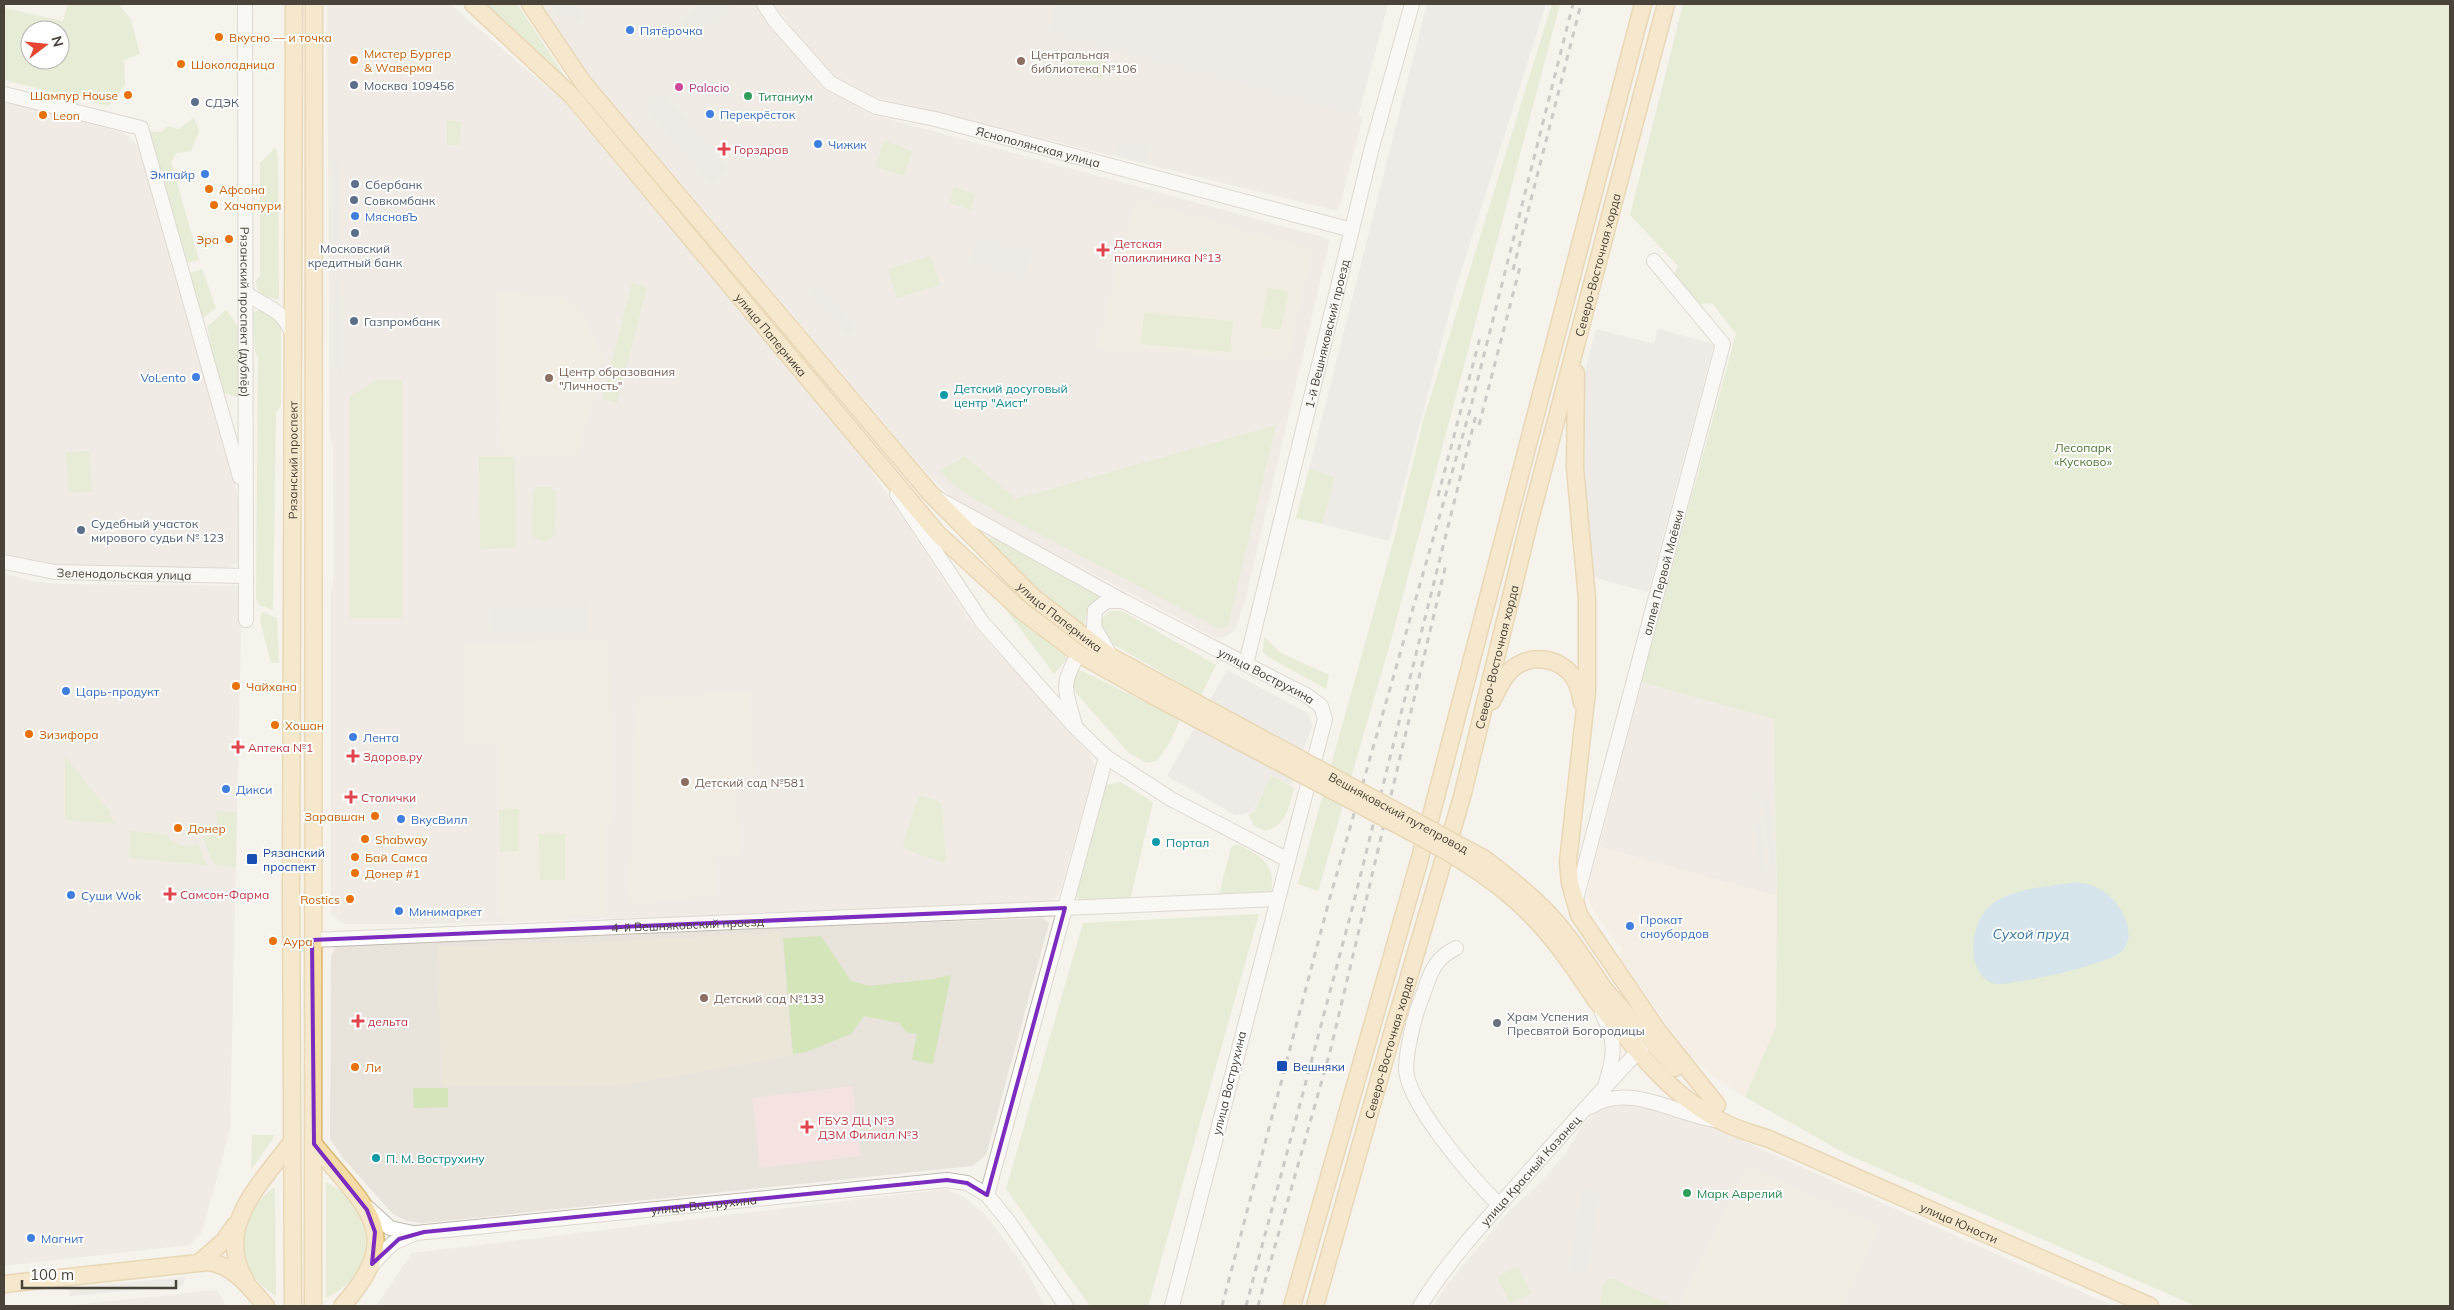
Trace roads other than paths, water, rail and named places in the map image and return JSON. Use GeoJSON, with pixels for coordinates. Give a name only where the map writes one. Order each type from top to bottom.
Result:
{"type":"FeatureCollection","features":[{"type":"Feature","properties":{"kind":"main road","name":"Рязанский проспект"},"geometry":{"type":"LineString","coordinates":[[293,1306],[291,1174],[294,4]]}},
{"type":"Feature","properties":{"kind":"main road","name":"Рязанский проспект"},"geometry":{"type":"LineString","coordinates":[[313,1306],[314,4]]}},
{"type":"Feature","properties":{"kind":"main road","name":"улица Паперника"},"geometry":{"type":"LineString","coordinates":[[473,4],[572,96],[938,534],[1022,611],[1079,654],[1153,688]]}},
{"type":"Feature","properties":{"kind":"main road","name":"улица Паперника"},"geometry":{"type":"LineString","coordinates":[[530,4],[584,84],[930,494],[1033,597],[1153,688]]}},
{"type":"Feature","properties":{"kind":"main road","name":"Северо-Восточная хорда"},"geometry":{"type":"LineString","coordinates":[[1292,1306],[1420,858],[1643,4]]}},
{"type":"Feature","properties":{"kind":"main road","name":"Северо-Восточная хорда"},"geometry":{"type":"LineString","coordinates":[[1315,1306],[1392,1034],[1449,844],[1482,718],[1529,523],[1666,4]]}},
{"type":"Feature","properties":{"kind":"main road"},"geometry":{"type":"LineString","coordinates":[[1580,329],[1574,414],[1575,468],[1587,599],[1587,691],[1568,862],[1570,883],[1579,915],[1648,1041]]}},
{"type":"Feature","properties":{"kind":"main road"},"geometry":{"type":"LineString","coordinates":[[1482,718],[1510,670],[1524,662],[1540,659],[1556,662],[1569,672],[1578,685],[1585,716]]}},
{"type":"Feature","properties":{"kind":"main road","name":"Вешняковский путепровод"},"geometry":{"type":"LineString","coordinates":[[1153,688],[1485,859],[1516,883],[1546,911],[1575,947],[1600,994]]}},
{"type":"Feature","properties":{"kind":"main road","name":"улица Юности"},"geometry":{"type":"LineString","coordinates":[[1600,994],[1717,1105],[1769,1139]]}},
{"type":"Feature","properties":{"kind":"main road","name":"улица Юности"},"geometry":{"type":"LineString","coordinates":[[1648,1041],[1682,1095],[1722,1121],[1769,1139],[2150,1306]]}},
{"type":"Feature","properties":{"kind":"main road"},"geometry":{"type":"LineString","coordinates":[[200,1262],[224,1241],[255,1191],[292,1143]]}},
{"type":"Feature","properties":{"kind":"main road"},"geometry":{"type":"LineString","coordinates":[[314,1144],[358,1195],[372,1221],[374,1232],[375,1244],[372,1264],[359,1288],[346,1301],[335,1306]]}},
{"type":"Feature","properties":{"kind":"main road"},"geometry":{"type":"LineString","coordinates":[[255,1191],[277,1178],[291,1174],[314,1173],[331,1177],[358,1195]]}},
{"type":"Feature","properties":{"kind":"main road"},"geometry":{"type":"LineString","coordinates":[[238,1221],[235,1249],[238,1267],[248,1284]]}},
{"type":"Feature","properties":{"kind":"main road"},"geometry":{"type":"LineString","coordinates":[[4,1284],[200,1262],[215,1263],[227,1268],[248,1284],[266,1304]]}},
{"type":"Feature","properties":{"kind":"street","name":"Рязанский проспект (дублёр)"},"geometry":{"type":"LineString","coordinates":[[245,4],[246,620]]}},
{"type":"Feature","properties":{"kind":"street","name":"Яснополянская улица"},"geometry":{"type":"LineString","coordinates":[[764,4],[775,21],[830,83],[876,107],[935,120],[1352,230]]}},
{"type":"Feature","properties":{"kind":"street","name":"1-й Вешняковский проезд"},"geometry":{"type":"LineString","coordinates":[[1246,664],[1352,230],[1412,4]]}},
{"type":"Feature","properties":{"kind":"street"},"geometry":{"type":"LineString","coordinates":[[4,94],[141,128],[246,499]]}},
{"type":"Feature","properties":{"kind":"street","name":"аллея Первой Маёвки"},"geometry":{"type":"LineString","coordinates":[[1575,903],[1723,344],[1654,261]]}},
{"type":"Feature","properties":{"kind":"street"},"geometry":{"type":"LineString","coordinates":[[246,294],[282,314],[292,333]]}},
{"type":"Feature","properties":{"kind":"street"},"geometry":{"type":"LineString","coordinates":[[223,414],[245,412]]}},
{"type":"Feature","properties":{"kind":"street"},"geometry":{"type":"LineString","coordinates":[[869,452],[982,622],[1076,728],[1106,757],[1171,799],[1288,860]]}},
{"type":"Feature","properties":{"kind":"street","name":"улица Вострухина"},"geometry":{"type":"LineString","coordinates":[[930,494],[1123,601],[1306,695],[1321,706],[1325,718],[1172,1306]]}},
{"type":"Feature","properties":{"kind":"street","name":"Зеленодольская улица"},"geometry":{"type":"LineString","coordinates":[[4,562],[55,572],[246,576]]}},
{"type":"Feature","properties":{"kind":"street","name":"улица Паперника"},"geometry":{"type":"LineString","coordinates":[[1110,656],[1094,627],[1095,610],[1107,601],[1123,601]]}},
{"type":"Feature","properties":{"kind":"street","name":"улица Паперника"},"geometry":{"type":"LineString","coordinates":[[1076,728],[1064,686],[1069,669],[1079,654]]}},
{"type":"Feature","properties":{"kind":"street"},"geometry":{"type":"LineString","coordinates":[[987,1195],[1106,757]]}},
{"type":"Feature","properties":{"kind":"street","name":"4-й Вешняковский проезд"},"geometry":{"type":"LineString","coordinates":[[312,940],[1277,899]]}},
{"type":"Feature","properties":{"kind":"street"},"geometry":{"type":"LineString","coordinates":[[1456,948],[1442,955],[1433,966],[1418,1006],[1406,1068],[1417,1099],[1425,1114],[1443,1140],[1499,1205]]}},
{"type":"Feature","properties":{"kind":"street"},"geometry":{"type":"LineString","coordinates":[[1600,994],[1614,1042],[1612,1063],[1605,1086]]}},
{"type":"Feature","properties":{"kind":"street","name":"улица Красный Казанец"},"geometry":{"type":"LineString","coordinates":[[1420,1306],[1438,1280],[1499,1205],[1580,1112],[1648,1041]]}},
{"type":"Feature","properties":{"kind":"street"},"geometry":{"type":"LineString","coordinates":[[1580,1112],[1608,1098],[1622,1096],[1642,1099],[1702,1118],[1722,1121]]}},
{"type":"Feature","properties":{"kind":"street","name":"улица Вострухина"},"geometry":{"type":"LineString","coordinates":[[358,1195],[374,1215],[390,1228],[416,1233],[948,1180],[967,1183],[987,1195],[1009,1222],[1066,1306]]}},
{"type":"Feature","properties":{"kind":"street","name":"улица Вострухина"},"geometry":{"type":"LineString","coordinates":[[372,1264],[393,1243],[416,1233]]}},
{"type":"Feature","properties":{"kind":"water","name":"Сухой пруд"},"geometry":{"type":"Polygon","coordinates":[[[2076,882],[2100,889],[2113,899],[2119,907],[2124,915],[2129,933],[2124,949],[2108,959],[2052,975],[2000,984],[1985,979],[1978,970],[1974,959],[1973,947],[1979,922],[1992,904],[2001,898],[2021,891],[2076,882]]]}},
{"type":"Feature","properties":{"kind":"railway"},"geometry":{"type":"LineString","coordinates":[[1222,1306],[1329,901],[1470,410],[1573,4]]}},
{"type":"Feature","properties":{"kind":"railway"},"geometry":{"type":"LineString","coordinates":[[1513,270],[1581,4]]}},
{"type":"Feature","properties":{"kind":"railway"},"geometry":{"type":"LineString","coordinates":[[1479,425],[1521,263]]}},
{"type":"Feature","properties":{"kind":"railway"},"geometry":{"type":"LineString","coordinates":[[1438,496],[1481,334]]}},
{"type":"Feature","properties":{"kind":"railway"},"geometry":{"type":"LineString","coordinates":[[1246,1306],[1351,913],[1476,415]]}},
{"type":"Feature","properties":{"kind":"railway"},"geometry":{"type":"LineString","coordinates":[[1258,1306],[1330,1052],[1446,564]]}},
{"type":"Feature","properties":{"kind":"place","name":"Пятёрочка"},"geometry":{"type":"Point","coordinates":[630,30]}},
{"type":"Feature","properties":{"kind":"place","name":"Вкусно — и точка"},"geometry":{"type":"Point","coordinates":[219,37]}},
{"type":"Feature","properties":{"kind":"place","name":"Мистер Бургер & Wаверма"},"geometry":{"type":"Point","coordinates":[354,60]}},
{"type":"Feature","properties":{"kind":"place","name":"Центральная библиотека №106"},"geometry":{"type":"Point","coordinates":[1021,61]}},
{"type":"Feature","properties":{"kind":"place","name":"Шоколадница"},"geometry":{"type":"Point","coordinates":[181,64]}},
{"type":"Feature","properties":{"kind":"place","name":"Москва 109456"},"geometry":{"type":"Point","coordinates":[354,85]}},
{"type":"Feature","properties":{"kind":"place","name":"Palacio"},"geometry":{"type":"Point","coordinates":[679,87]}},
{"type":"Feature","properties":{"kind":"place","name":"Шампур House"},"geometry":{"type":"Point","coordinates":[128,95]}},
{"type":"Feature","properties":{"kind":"place","name":"Титаниум"},"geometry":{"type":"Point","coordinates":[748,96]}},
{"type":"Feature","properties":{"kind":"place","name":"СДЭК"},"geometry":{"type":"Point","coordinates":[195,102]}},
{"type":"Feature","properties":{"kind":"place","name":"Перекрёсток"},"geometry":{"type":"Point","coordinates":[710,114]}},
{"type":"Feature","properties":{"kind":"place","name":"Leon"},"geometry":{"type":"Point","coordinates":[43,115]}},
{"type":"Feature","properties":{"kind":"place","name":"Чижик"},"geometry":{"type":"Point","coordinates":[818,144]}},
{"type":"Feature","properties":{"kind":"place","name":"Горздрав"},"geometry":{"type":"Point","coordinates":[724,149]}},
{"type":"Feature","properties":{"kind":"place","name":"Эмпайр"},"geometry":{"type":"Point","coordinates":[205,174]}},
{"type":"Feature","properties":{"kind":"place","name":"Сбербанк"},"geometry":{"type":"Point","coordinates":[355,184]}},
{"type":"Feature","properties":{"kind":"place","name":"Афсона"},"geometry":{"type":"Point","coordinates":[209,189]}},
{"type":"Feature","properties":{"kind":"place","name":"Совкомбанк"},"geometry":{"type":"Point","coordinates":[354,200]}},
{"type":"Feature","properties":{"kind":"place","name":"Хачапури"},"geometry":{"type":"Point","coordinates":[214,205]}},
{"type":"Feature","properties":{"kind":"place","name":"МясновЪ"},"geometry":{"type":"Point","coordinates":[355,216]}},
{"type":"Feature","properties":{"kind":"place","name":"Московский кредитный банк"},"geometry":{"type":"Point","coordinates":[355,233]}},
{"type":"Feature","properties":{"kind":"place","name":"Эра"},"geometry":{"type":"Point","coordinates":[229,239]}},
{"type":"Feature","properties":{"kind":"place","name":"Детская поликлиника №13"},"geometry":{"type":"Point","coordinates":[1103,250]}},
{"type":"Feature","properties":{"kind":"place","name":"Газпромбанк"},"geometry":{"type":"Point","coordinates":[354,321]}},
{"type":"Feature","properties":{"kind":"place","name":"VoLento"},"geometry":{"type":"Point","coordinates":[196,377]}},
{"type":"Feature","properties":{"kind":"place","name":"Центр образования \"Личность\""},"geometry":{"type":"Point","coordinates":[549,378]}},
{"type":"Feature","properties":{"kind":"place","name":"Детский досуговый центр \"Аист\""},"geometry":{"type":"Point","coordinates":[944,395]}},
{"type":"Feature","properties":{"kind":"place","name":"Судебный участок мирового судьи № 123"},"geometry":{"type":"Point","coordinates":[81,530]}},
{"type":"Feature","properties":{"kind":"place","name":"Чайхана"},"geometry":{"type":"Point","coordinates":[236,686]}},
{"type":"Feature","properties":{"kind":"place","name":"Царь-продукт"},"geometry":{"type":"Point","coordinates":[66,691]}},
{"type":"Feature","properties":{"kind":"place","name":"Хошан"},"geometry":{"type":"Point","coordinates":[275,725]}},
{"type":"Feature","properties":{"kind":"place","name":"Зизифора"},"geometry":{"type":"Point","coordinates":[29,734]}},
{"type":"Feature","properties":{"kind":"place","name":"Лента"},"geometry":{"type":"Point","coordinates":[353,737]}},
{"type":"Feature","properties":{"kind":"place","name":"Аптека №1"},"geometry":{"type":"Point","coordinates":[238,747]}},
{"type":"Feature","properties":{"kind":"place","name":"Здоров.ру"},"geometry":{"type":"Point","coordinates":[353,756]}},
{"type":"Feature","properties":{"kind":"place","name":"Детский сад №581"},"geometry":{"type":"Point","coordinates":[685,782]}},
{"type":"Feature","properties":{"kind":"place","name":"Дикси"},"geometry":{"type":"Point","coordinates":[226,789]}},
{"type":"Feature","properties":{"kind":"place","name":"Столички"},"geometry":{"type":"Point","coordinates":[351,797]}},
{"type":"Feature","properties":{"kind":"place","name":"Заравшан"},"geometry":{"type":"Point","coordinates":[375,816]}},
{"type":"Feature","properties":{"kind":"place","name":"ВкусВилл"},"geometry":{"type":"Point","coordinates":[401,819]}},
{"type":"Feature","properties":{"kind":"place","name":"Донер"},"geometry":{"type":"Point","coordinates":[178,828]}},
{"type":"Feature","properties":{"kind":"place","name":"Shabway"},"geometry":{"type":"Point","coordinates":[365,839]}},
{"type":"Feature","properties":{"kind":"place","name":"Портал"},"geometry":{"type":"Point","coordinates":[1156,842]}},
{"type":"Feature","properties":{"kind":"place","name":"Бай Самса"},"geometry":{"type":"Point","coordinates":[355,857]}},
{"type":"Feature","properties":{"kind":"place","name":"Рязанский проспект"},"geometry":{"type":"Point","coordinates":[252,859]}},
{"type":"Feature","properties":{"kind":"place","name":"Донер #1"},"geometry":{"type":"Point","coordinates":[355,873]}},
{"type":"Feature","properties":{"kind":"place","name":"Самсон-Фарма"},"geometry":{"type":"Point","coordinates":[170,894]}},
{"type":"Feature","properties":{"kind":"place","name":"Суши Wok"},"geometry":{"type":"Point","coordinates":[71,895]}},
{"type":"Feature","properties":{"kind":"place","name":"Rostics"},"geometry":{"type":"Point","coordinates":[350,899]}},
{"type":"Feature","properties":{"kind":"place","name":"Минимаркет"},"geometry":{"type":"Point","coordinates":[399,911]}},
{"type":"Feature","properties":{"kind":"place","name":"Прокат сноубордов"},"geometry":{"type":"Point","coordinates":[1630,926]}},
{"type":"Feature","properties":{"kind":"place","name":"Аура"},"geometry":{"type":"Point","coordinates":[273,941]}},
{"type":"Feature","properties":{"kind":"place","name":"Детский сад №133"},"geometry":{"type":"Point","coordinates":[704,998]}},
{"type":"Feature","properties":{"kind":"place","name":"дельта"},"geometry":{"type":"Point","coordinates":[358,1021]}},
{"type":"Feature","properties":{"kind":"place","name":"Храм Успения Пресвятой Богородицы"},"geometry":{"type":"Point","coordinates":[1497,1023]}},
{"type":"Feature","properties":{"kind":"place","name":"Вешняки"},"geometry":{"type":"Point","coordinates":[1282,1066]}},
{"type":"Feature","properties":{"kind":"place","name":"Ли"},"geometry":{"type":"Point","coordinates":[355,1067]}},
{"type":"Feature","properties":{"kind":"place","name":"ГБУЗ ДЦ №3 ДЗМ Филиал №3"},"geometry":{"type":"Point","coordinates":[807,1127]}},
{"type":"Feature","properties":{"kind":"place","name":"П. М. Вострухину"},"geometry":{"type":"Point","coordinates":[376,1158]}},
{"type":"Feature","properties":{"kind":"place","name":"Марк Аврелий"},"geometry":{"type":"Point","coordinates":[1687,1193]}},
{"type":"Feature","properties":{"kind":"place","name":"Магнит"},"geometry":{"type":"Point","coordinates":[31,1238]}},
{"type":"Feature","properties":{"kind":"park label","name":"Лесопарк «Кусково»"},"geometry":{"type":"Point","coordinates":[2083,454]}}]}
